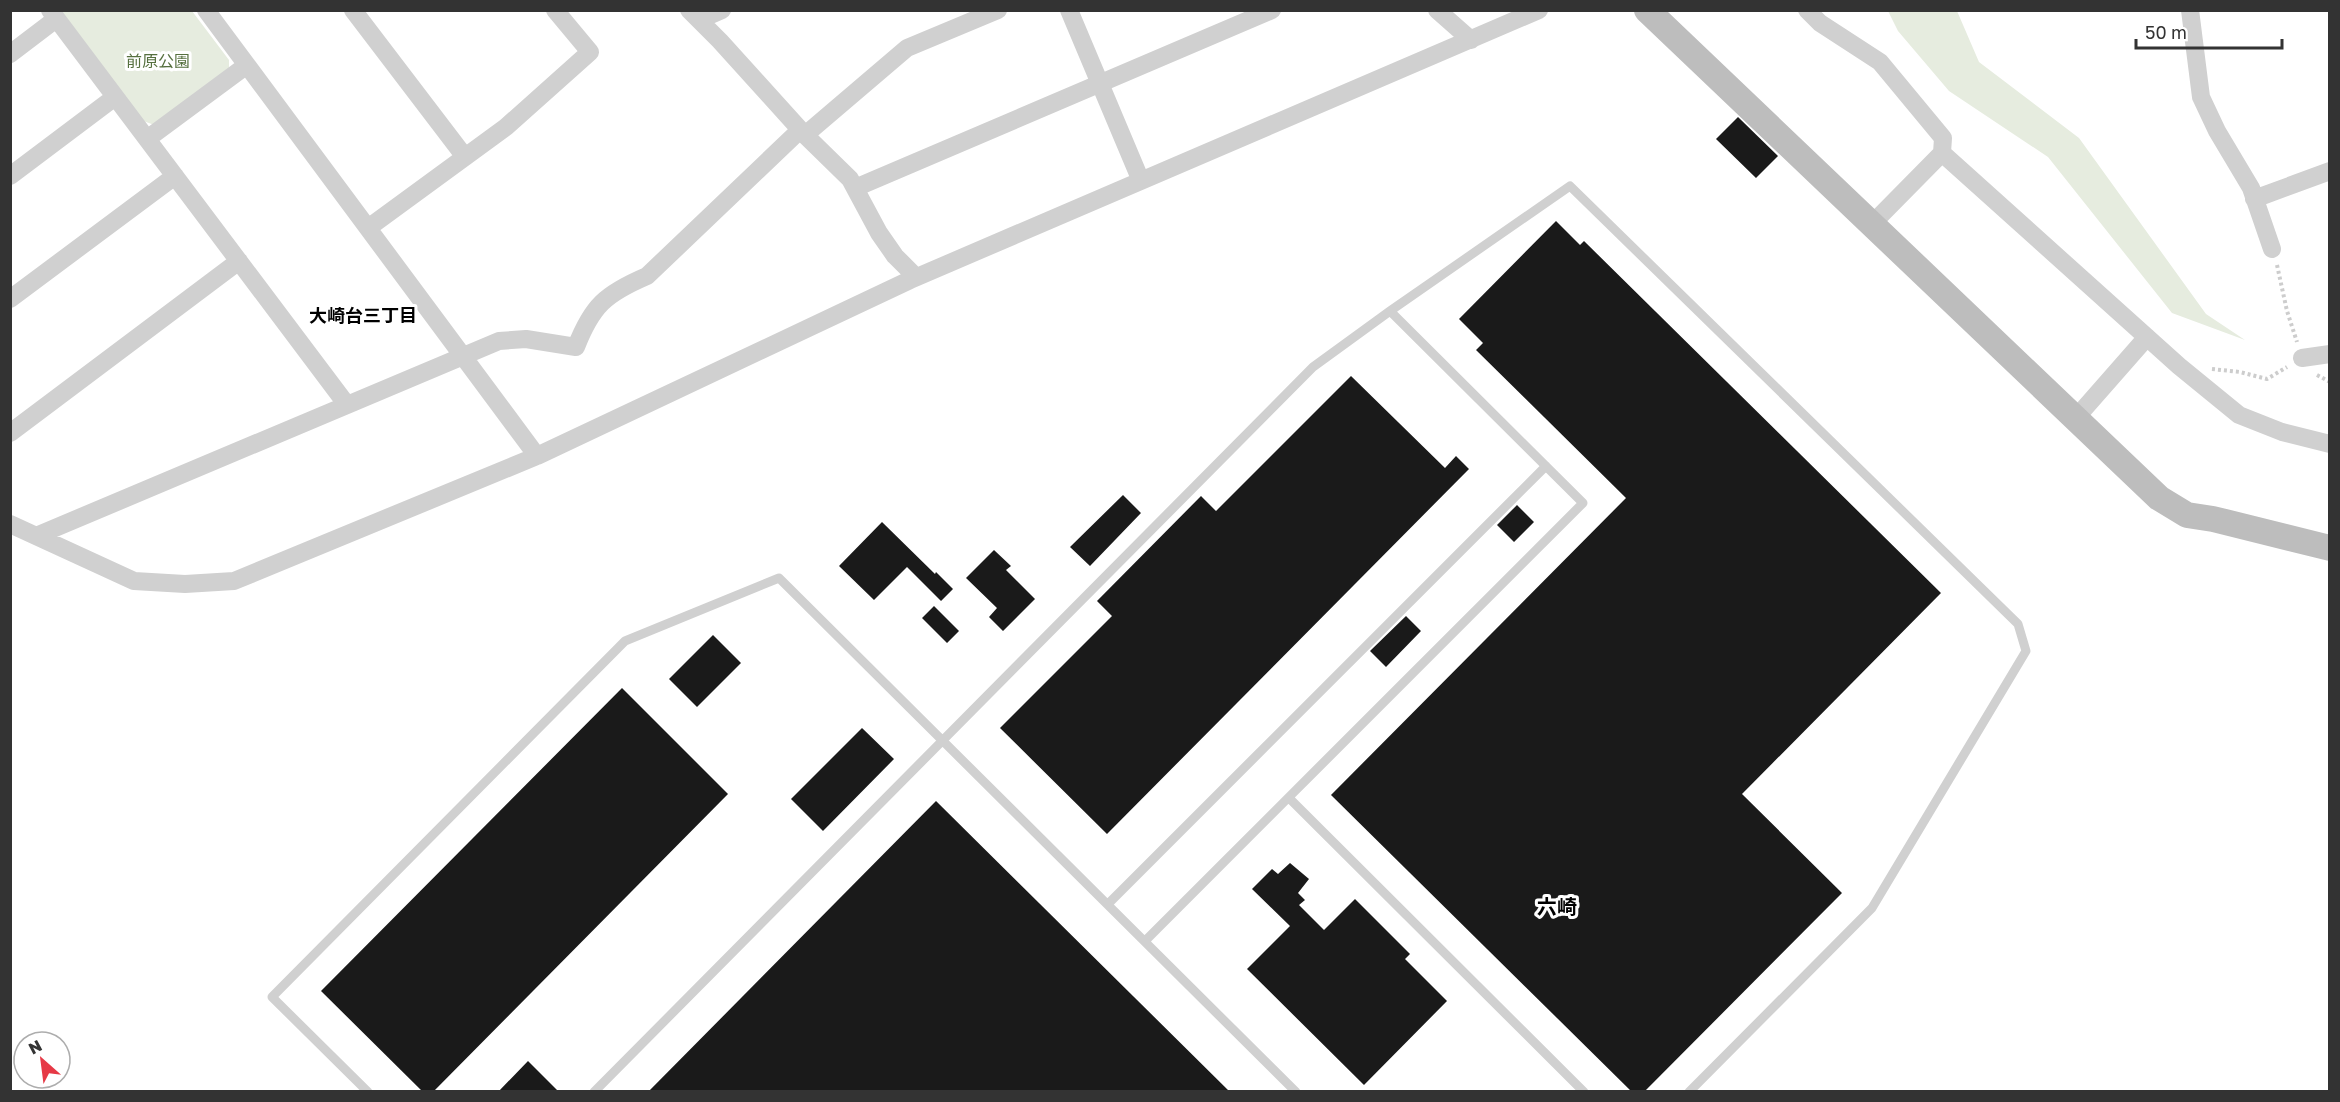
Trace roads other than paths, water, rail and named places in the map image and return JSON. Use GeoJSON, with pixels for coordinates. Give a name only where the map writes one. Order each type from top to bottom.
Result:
{"type":"FeatureCollection","features":[{"type":"Feature","properties":{"kind":"street"},"geometry":{"type":"LineString","coordinates":[[206,10],[537,456]]}},
{"type":"Feature","properties":{"kind":"street"},"geometry":{"type":"LineString","coordinates":[[353,10],[465,157]]}},
{"type":"Feature","properties":{"kind":"street"},"geometry":{"type":"LineString","coordinates":[[368,228],[506,127],[590,52],[555,10]]}},
{"type":"Feature","properties":{"kind":"street"},"geometry":{"type":"LineString","coordinates":[[694,15],[722,10]]}},
{"type":"Feature","properties":{"kind":"street"},"geometry":{"type":"LineString","coordinates":[[36,536],[499,341],[526,339],[576,347],[585,324],[599,304],[624,286],[647,276],[802,133],[908,48],[998,10]]}},
{"type":"Feature","properties":{"kind":"street"},"geometry":{"type":"LineString","coordinates":[[1069,10],[1141,181]]}},
{"type":"Feature","properties":{"kind":"street"},"geometry":{"type":"LineString","coordinates":[[855,188],[1272,10]]}},
{"type":"Feature","properties":{"kind":"street"},"geometry":{"type":"LineString","coordinates":[[1437,10],[1471,40]]}},
{"type":"Feature","properties":{"kind":"street"},"geometry":{"type":"LineString","coordinates":[[10,524],[134,581],[185,584],[234,582],[537,456],[916,277],[1539,10]]}},
{"type":"Feature","properties":{"kind":"street"},"geometry":{"type":"LineString","coordinates":[[1647,10],[2159,498],[2187,515],[2213,519],[2330,548]]}},
{"type":"Feature","properties":{"kind":"street"},"geometry":{"type":"LineString","coordinates":[[2190,10],[2201,97],[2217,131],[2251,188],[2272,249]]}},
{"type":"Feature","properties":{"kind":"street"},"geometry":{"type":"LineString","coordinates":[[1820,14],[1880,62],[1943,138],[1942,153],[1871,225]]}},
{"type":"Feature","properties":{"kind":"street"},"geometry":{"type":"LineString","coordinates":[[10,54],[53,15],[347,405]]}},
{"type":"Feature","properties":{"kind":"street"},"geometry":{"type":"LineString","coordinates":[[694,15],[802,133],[850,179],[879,233],[895,256],[916,277]]}},
{"type":"Feature","properties":{"kind":"street"},"geometry":{"type":"LineString","coordinates":[[147,139],[246,65]]}},
{"type":"Feature","properties":{"kind":"street"},"geometry":{"type":"LineString","coordinates":[[10,176],[115,97]]}},
{"type":"Feature","properties":{"kind":"street"},"geometry":{"type":"LineString","coordinates":[[1942,153],[2179,366],[2239,415],[2282,432],[2330,444]]}},
{"type":"Feature","properties":{"kind":"street"},"geometry":{"type":"LineString","coordinates":[[2254,199],[2330,171]]}},
{"type":"Feature","properties":{"kind":"street"},"geometry":{"type":"LineString","coordinates":[[10,299],[175,176]]}},
{"type":"Feature","properties":{"kind":"street"},"geometry":{"type":"LineString","coordinates":[[10,434],[239,261]]}},
{"type":"Feature","properties":{"kind":"street"},"geometry":{"type":"LineString","coordinates":[[2075,419],[2147,337]]}},
{"type":"Feature","properties":{"kind":"street"},"geometry":{"type":"LineString","coordinates":[[2302,358],[2330,354]]}},
{"type":"Feature","properties":{"kind":"lane"},"geometry":{"type":"LineString","coordinates":[[594,1092],[1313,367],[1389,310],[1570,186],[2018,624],[2026,651],[1872,908],[1689,1092]]}},
{"type":"Feature","properties":{"kind":"lane"},"geometry":{"type":"LineString","coordinates":[[1145,941],[1583,503],[1389,310]]}},
{"type":"Feature","properties":{"kind":"lane"},"geometry":{"type":"LineString","coordinates":[[1108,904],[1546,466]]}},
{"type":"Feature","properties":{"kind":"lane"},"geometry":{"type":"LineString","coordinates":[[368,1092],[272,997],[625,641],[779,578],[1296,1092]]}},
{"type":"Feature","properties":{"kind":"lane"},"geometry":{"type":"LineString","coordinates":[[1289,798],[1584,1092]]}},
{"type":"Feature","properties":{"kind":"district","name":"大崎台三丁目"},"geometry":{"type":"Point","coordinates":[363,315]}},
{"type":"Feature","properties":{"kind":"district","name":"六崎"},"geometry":{"type":"Point","coordinates":[1557,906]}},
{"type":"Feature","properties":{"kind":"park label","name":"前原公園"},"geometry":{"type":"Point","coordinates":[158,61]}}]}
